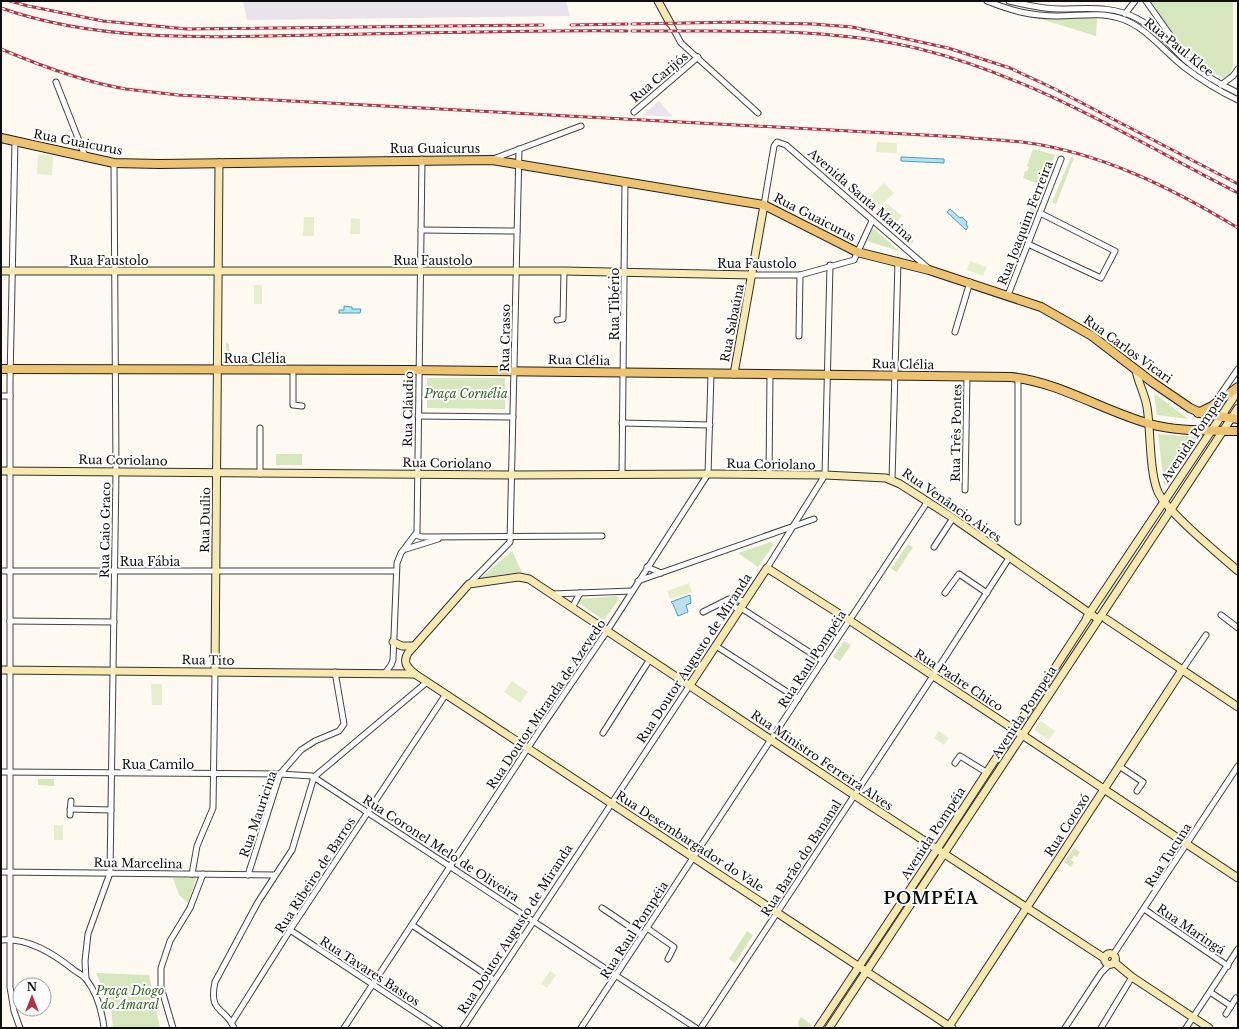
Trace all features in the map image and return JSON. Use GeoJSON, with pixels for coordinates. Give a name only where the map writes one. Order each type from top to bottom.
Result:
{"type":"FeatureCollection","features":[{"type":"Feature","properties":{"kind":"main road","name":"Rua Guaicurus"},"geometry":{"type":"LineString","coordinates":[[1,138],[114,163],[219,163],[422,159],[492,160],[764,205],[857,252],[898,261]]}},
{"type":"Feature","properties":{"kind":"main road","name":"Rua Carlos Vicari"},"geometry":{"type":"LineString","coordinates":[[898,261],[970,282],[1041,307],[1077,326],[1112,350],[1136,370],[1198,413],[1234,419]]}},
{"type":"Feature","properties":{"kind":"main road","name":"Rua Clélia"},"geometry":{"type":"LineString","coordinates":[[1,369],[770,374],[1018,378],[1049,386],[1149,424],[1182,429],[1238,431]]}},
{"type":"Feature","properties":{"kind":"main road"},"geometry":{"type":"LineString","coordinates":[[1198,413],[1238,387]]}},
{"type":"Feature","properties":{"kind":"street"},"geometry":{"type":"LineString","coordinates":[[658,1],[681,43],[758,113]]}},
{"type":"Feature","properties":{"kind":"street","name":"Rua Paul Klee"},"geometry":{"type":"LineString","coordinates":[[987,1],[1013,11],[1031,14],[1108,15],[1132,23],[1146,33],[1183,67],[1220,92],[1237,97]]}},
{"type":"Feature","properties":{"kind":"street","name":"Rua Paul Klee"},"geometry":{"type":"LineString","coordinates":[[1009,1],[1046,8],[1098,8],[1125,14],[1138,19],[1147,25],[1200,72],[1237,97]]}},
{"type":"Feature","properties":{"kind":"street"},"geometry":{"type":"LineString","coordinates":[[1125,14],[1134,1]]}},
{"type":"Feature","properties":{"kind":"street"},"geometry":{"type":"LineString","coordinates":[[1146,1],[1170,35],[1178,53]]}},
{"type":"Feature","properties":{"kind":"street","name":"Rua Carijós"},"geometry":{"type":"LineString","coordinates":[[634,112],[698,57]]}},
{"type":"Feature","properties":{"kind":"street"},"geometry":{"type":"LineString","coordinates":[[1221,85],[1233,76],[1238,68]]}},
{"type":"Feature","properties":{"kind":"street"},"geometry":{"type":"LineString","coordinates":[[56,82],[84,156]]}},
{"type":"Feature","properties":{"kind":"street"},"geometry":{"type":"LineString","coordinates":[[492,160],[581,126]]}},
{"type":"Feature","properties":{"kind":"street"},"geometry":{"type":"LineString","coordinates":[[15,142],[10,369],[10,940],[12,1000],[20,1028]]}},
{"type":"Feature","properties":{"kind":"street","name":"Avenida Santa Marina"},"geometry":{"type":"LineString","coordinates":[[764,205],[775,143],[786,145],[929,270]]}},
{"type":"Feature","properties":{"kind":"street"},"geometry":{"type":"LineString","coordinates":[[518,164],[519,149]]}},
{"type":"Feature","properties":{"kind":"street","name":"Rua Cláudio"},"geometry":{"type":"LineString","coordinates":[[385,673],[391,665],[395,571],[403,550],[417,532],[422,159]]}},
{"type":"Feature","properties":{"kind":"street","name":"Rua Joaquim Ferreira"},"geometry":{"type":"LineString","coordinates":[[1008,295],[1061,159]]}},
{"type":"Feature","properties":{"kind":"street","name":"Rua Caio Graco"},"geometry":{"type":"LineString","coordinates":[[86,979],[84,961],[88,934],[110,873],[116,471],[114,163]]}},
{"type":"Feature","properties":{"kind":"street","name":"Rua Duílio"},"geometry":{"type":"LineString","coordinates":[[192,874],[197,846],[212,812],[214,774],[219,163]]}},
{"type":"Feature","properties":{"kind":"street","name":"Rua Crasso"},"geometry":{"type":"LineString","coordinates":[[510,537],[518,164]]}},
{"type":"Feature","properties":{"kind":"street","name":"Rua Tibério"},"geometry":{"type":"LineString","coordinates":[[622,475],[625,182]]}},
{"type":"Feature","properties":{"kind":"street","name":"Rua Sabaúna"},"geometry":{"type":"LineString","coordinates":[[734,374],[764,205]]}},
{"type":"Feature","properties":{"kind":"street"},"geometry":{"type":"LineString","coordinates":[[1028,244],[1101,278],[1115,250],[1040,213]]}},
{"type":"Feature","properties":{"kind":"street"},"geometry":{"type":"LineString","coordinates":[[857,252],[872,221]]}},
{"type":"Feature","properties":{"kind":"street"},"geometry":{"type":"LineString","coordinates":[[421,230],[517,231]]}},
{"type":"Feature","properties":{"kind":"street","name":"Rua Faustolo"},"geometry":{"type":"LineString","coordinates":[[1,271],[564,271],[800,275],[830,265],[854,260],[857,252]]}},
{"type":"Feature","properties":{"kind":"street","name":"Rua Venâncio Aires"},"geometry":{"type":"LineString","coordinates":[[898,261],[892,480],[928,501],[953,518],[1009,558],[1036,580],[1090,614],[1102,619],[1238,707]]}},
{"type":"Feature","properties":{"kind":"street","name":"Rua Doutor Augusto de Miranda"},"geometry":{"type":"LineString","coordinates":[[463,1028],[746,601],[794,527],[825,475],[830,265]]}},
{"type":"Feature","properties":{"kind":"street"},"geometry":{"type":"LineString","coordinates":[[557,320],[564,319],[564,271]]}},
{"type":"Feature","properties":{"kind":"street"},"geometry":{"type":"LineString","coordinates":[[799,336],[800,275]]}},
{"type":"Feature","properties":{"kind":"street"},"geometry":{"type":"LineString","coordinates":[[955,332],[970,282]]}},
{"type":"Feature","properties":{"kind":"street"},"geometry":{"type":"LineString","coordinates":[[1214,404],[1238,369]]}},
{"type":"Feature","properties":{"kind":"street"},"geometry":{"type":"LineString","coordinates":[[293,370],[293,405],[302,406]]}},
{"type":"Feature","properties":{"kind":"street"},"geometry":{"type":"LineString","coordinates":[[1136,370],[1138,381],[1144,390],[1155,481],[1158,491],[1171,509],[1238,571]]}},
{"type":"Feature","properties":{"kind":"street"},"geometry":{"type":"LineString","coordinates":[[708,474],[711,374]]}},
{"type":"Feature","properties":{"kind":"street"},"geometry":{"type":"LineString","coordinates":[[769,475],[770,374]]}},
{"type":"Feature","properties":{"kind":"street","name":"Rua Três Pontes"},"geometry":{"type":"LineString","coordinates":[[966,490],[967,376]]}},
{"type":"Feature","properties":{"kind":"street"},"geometry":{"type":"LineString","coordinates":[[1018,378],[1018,522]]}},
{"type":"Feature","properties":{"kind":"street","name":"Avenida Pompeia"},"geometry":{"type":"LineString","coordinates":[[1014,729],[1238,391]]}},
{"type":"Feature","properties":{"kind":"street"},"geometry":{"type":"LineString","coordinates":[[1,396],[10,396]]}},
{"type":"Feature","properties":{"kind":"street","name":"Avenida Pompeia"},"geometry":{"type":"LineString","coordinates":[[829,1028],[945,854],[1022,734],[1102,619],[1222,430],[1234,419],[1238,408]]}},
{"type":"Feature","properties":{"kind":"street"},"geometry":{"type":"LineString","coordinates":[[1234,419],[1238,413]]}},
{"type":"Feature","properties":{"kind":"street"},"geometry":{"type":"LineString","coordinates":[[418,416],[513,417]]}},
{"type":"Feature","properties":{"kind":"street"},"geometry":{"type":"LineString","coordinates":[[622,423],[710,425]]}},
{"type":"Feature","properties":{"kind":"street"},"geometry":{"type":"LineString","coordinates":[[260,428],[260,474]]}},
{"type":"Feature","properties":{"kind":"street","name":"Rua Coriolano"},"geometry":{"type":"LineString","coordinates":[[1,471],[116,471],[260,474],[825,475],[892,480]]}},
{"type":"Feature","properties":{"kind":"street","name":"Rua Doutor Miranda de Azevedo"},"geometry":{"type":"LineString","coordinates":[[344,1028],[528,747],[607,631],[708,474]]}},
{"type":"Feature","properties":{"kind":"street","name":"Rua Raul Pompéia"},"geometry":{"type":"LineString","coordinates":[[581,1028],[928,501]]}},
{"type":"Feature","properties":{"kind":"street"},"geometry":{"type":"LineString","coordinates":[[934,547],[953,518]]}},
{"type":"Feature","properties":{"kind":"street"},"geometry":{"type":"LineString","coordinates":[[638,581],[814,520]]}},
{"type":"Feature","properties":{"kind":"street"},"geometry":{"type":"LineString","coordinates":[[776,532],[788,536]]}},
{"type":"Feature","properties":{"kind":"street"},"geometry":{"type":"LineString","coordinates":[[414,534],[422,537],[602,536]]}},
{"type":"Feature","properties":{"kind":"street"},"geometry":{"type":"LineString","coordinates":[[403,550],[412,545],[442,537]]}},
{"type":"Feature","properties":{"kind":"street"},"geometry":{"type":"LineString","coordinates":[[415,674],[405,662],[406,656],[469,584],[510,542],[510,537]]}},
{"type":"Feature","properties":{"kind":"street","name":"Rua Barão do Bananal"},"geometry":{"type":"LineString","coordinates":[[701,1028],[1009,558]]}},
{"type":"Feature","properties":{"kind":"street"},"geometry":{"type":"LineString","coordinates":[[647,567],[661,573]]}},
{"type":"Feature","properties":{"kind":"street","name":"Rua Padre Chico"},"geometry":{"type":"LineString","coordinates":[[767,568],[849,620],[1238,878]]}},
{"type":"Feature","properties":{"kind":"street","name":"Rua Fábia"},"geometry":{"type":"LineString","coordinates":[[1,571],[395,571]]}},
{"type":"Feature","properties":{"kind":"street"},"geometry":{"type":"LineString","coordinates":[[945,593],[959,574],[987,593]]}},
{"type":"Feature","properties":{"kind":"street","name":"Rua Ministro Ferreira Alves"},"geometry":{"type":"LineString","coordinates":[[469,584],[519,577],[528,579],[854,795],[1109,960],[1209,1028]]}},
{"type":"Feature","properties":{"kind":"street"},"geometry":{"type":"LineString","coordinates":[[551,594],[632,591]]}},
{"type":"Feature","properties":{"kind":"street"},"geometry":{"type":"LineString","coordinates":[[572,608],[580,593]]}},
{"type":"Feature","properties":{"kind":"street"},"geometry":{"type":"LineString","coordinates":[[703,612],[733,599],[746,601]]}},
{"type":"Feature","properties":{"kind":"street"},"geometry":{"type":"LineString","coordinates":[[726,602],[823,660]]}},
{"type":"Feature","properties":{"kind":"street"},"geometry":{"type":"LineString","coordinates":[[1221,615],[1238,628]]}},
{"type":"Feature","properties":{"kind":"street"},"geometry":{"type":"LineString","coordinates":[[10,621],[114,622]]}},
{"type":"Feature","properties":{"kind":"street","name":"Rua Cotoxó"},"geometry":{"type":"LineString","coordinates":[[950,1027],[1026,907],[1206,634]]}},
{"type":"Feature","properties":{"kind":"street"},"geometry":{"type":"LineString","coordinates":[[393,642],[402,646],[414,646]]}},
{"type":"Feature","properties":{"kind":"street"},"geometry":{"type":"LineString","coordinates":[[716,646],[798,699]]}},
{"type":"Feature","properties":{"kind":"street"},"geometry":{"type":"LineString","coordinates":[[604,733],[650,659]]}},
{"type":"Feature","properties":{"kind":"street","name":"Rua Tito"},"geometry":{"type":"LineString","coordinates":[[1,670],[335,672],[415,674]]}},
{"type":"Feature","properties":{"kind":"street","name":"Rua Mauricina"},"geometry":{"type":"LineString","coordinates":[[248,875],[280,774],[295,756],[305,747],[343,728],[345,718],[335,672]]}},
{"type":"Feature","properties":{"kind":"street","name":"Rua Desembargador do Vale"},"geometry":{"type":"LineString","coordinates":[[415,674],[612,802],[950,1027]]}},
{"type":"Feature","properties":{"kind":"street"},"geometry":{"type":"LineString","coordinates":[[233,1025],[216,1006],[213,996],[214,982],[274,875],[283,866],[292,850],[314,777],[428,682]]}},
{"type":"Feature","properties":{"kind":"street","name":"Rua Ribeiro de Barros"},"geometry":{"type":"LineString","coordinates":[[233,1025],[290,930],[446,694]]}},
{"type":"Feature","properties":{"kind":"street","name":"Avenida Pompéia"},"geometry":{"type":"LineString","coordinates":[[818,1028],[937,849],[1014,729]]}},
{"type":"Feature","properties":{"kind":"street"},"geometry":{"type":"LineString","coordinates":[[955,763],[960,756],[986,772]]}},
{"type":"Feature","properties":{"kind":"street"},"geometry":{"type":"LineString","coordinates":[[1119,766],[1143,782],[1137,791]]}},
{"type":"Feature","properties":{"kind":"street","name":"Rua Tucuna"},"geometry":{"type":"LineString","coordinates":[[1065,1028],[1109,960],[1188,844],[1238,766]]}},
{"type":"Feature","properties":{"kind":"street","name":"Rua Camilo"},"geometry":{"type":"LineString","coordinates":[[1,772],[303,774],[314,777]]}},
{"type":"Feature","properties":{"kind":"street","name":"Rua Coronel Melo de Oliveira"},"geometry":{"type":"LineString","coordinates":[[314,777],[534,920],[696,1028]]}},
{"type":"Feature","properties":{"kind":"street"},"geometry":{"type":"LineString","coordinates":[[70,801],[70,815]]}},
{"type":"Feature","properties":{"kind":"street"},"geometry":{"type":"LineString","coordinates":[[70,809],[111,810]]}},
{"type":"Feature","properties":{"kind":"street","name":"Rua Marcelina"},"geometry":{"type":"LineString","coordinates":[[1,872],[274,875]]}},
{"type":"Feature","properties":{"kind":"street"},"geometry":{"type":"LineString","coordinates":[[173,1028],[161,987],[163,960],[170,941],[190,908],[203,874]]}},
{"type":"Feature","properties":{"kind":"street"},"geometry":{"type":"LineString","coordinates":[[602,908],[642,935]]}},
{"type":"Feature","properties":{"kind":"street","name":"Rua Maringá"},"geometry":{"type":"LineString","coordinates":[[1144,909],[1228,966]]}},
{"type":"Feature","properties":{"kind":"street"},"geometry":{"type":"LineString","coordinates":[[412,925],[494,980]]}},
{"type":"Feature","properties":{"kind":"street"},"geometry":{"type":"LineString","coordinates":[[647,928],[674,947],[668,959]]}},
{"type":"Feature","properties":{"kind":"street","name":"Rua Tavares Bastos"},"geometry":{"type":"LineString","coordinates":[[290,930],[439,1028]]}},
{"type":"Feature","properties":{"kind":"street"},"geometry":{"type":"LineString","coordinates":[[1,940],[24,943],[47,952],[62,960],[86,979],[97,999],[104,1028]]}},
{"type":"Feature","properties":{"kind":"street"},"geometry":{"type":"LineString","coordinates":[[1186,1028],[1238,949]]}},
{"type":"Feature","properties":{"kind":"street"},"geometry":{"type":"LineString","coordinates":[[1101,1028],[1132,977]]}},
{"type":"Feature","properties":{"kind":"street"},"geometry":{"type":"LineString","coordinates":[[1210,992],[1231,1006]]}},
{"type":"Feature","properties":{"kind":"street"},"geometry":{"type":"LineString","coordinates":[[1226,1014],[1236,998]]}},
{"type":"Feature","properties":{"kind":"shaded area"},"geometry":{"type":"Polygon","coordinates":[[[243,1],[566,1],[570,16],[247,20],[243,1]]]}},
{"type":"Feature","properties":{"kind":"shaded area"},"geometry":{"type":"Polygon","coordinates":[[[659,101],[673,117],[643,115],[659,101]]]}},
{"type":"Feature","properties":{"kind":"green space"},"geometry":{"type":"Polygon","coordinates":[[[1151,1],[1233,1],[1233,65],[1230,75],[1223,78],[1211,71],[1191,54],[1173,34],[1151,1]]]}},
{"type":"Feature","properties":{"kind":"green space"},"geometry":{"type":"Polygon","coordinates":[[[1031,16],[1097,18],[1096,36],[1031,16]]]}},
{"type":"Feature","properties":{"kind":"green space"},"geometry":{"type":"Polygon","coordinates":[[[877,142],[897,143],[897,153],[876,152],[877,142]]]}},
{"type":"Feature","properties":{"kind":"green space"},"geometry":{"type":"Polygon","coordinates":[[[1033,149],[1055,155],[1043,186],[1023,178],[1025,171],[1027,171],[1029,167],[1027,166],[1033,149]]]}},
{"type":"Feature","properties":{"kind":"green space"},"geometry":{"type":"Polygon","coordinates":[[[38,154],[53,156],[52,175],[37,174],[38,154]]]}},
{"type":"Feature","properties":{"kind":"green space"},"geometry":{"type":"Polygon","coordinates":[[[1071,157],[1074,158],[1056,204],[1052,202],[1071,157]]]}},
{"type":"Feature","properties":{"kind":"green space"},"geometry":{"type":"Polygon","coordinates":[[[884,183],[894,193],[878,208],[868,198],[884,183]]]}},
{"type":"Feature","properties":{"kind":"green space"},"geometry":{"type":"Polygon","coordinates":[[[1037,190],[1041,191],[1024,237],[1019,235],[1037,190]]]}},
{"type":"Feature","properties":{"kind":"green space"},"geometry":{"type":"Polygon","coordinates":[[[888,204],[902,216],[895,224],[881,211],[888,204]]]}},
{"type":"Feature","properties":{"kind":"green space"},"geometry":{"type":"Polygon","coordinates":[[[304,217],[314,217],[314,236],[303,236],[304,217]]]}},
{"type":"Feature","properties":{"kind":"green space"},"geometry":{"type":"Polygon","coordinates":[[[351,218],[360,219],[360,234],[350,234],[351,218]]]}},
{"type":"Feature","properties":{"kind":"green space"},"geometry":{"type":"Polygon","coordinates":[[[891,221],[914,241],[910,245],[888,225],[891,221]]]}},
{"type":"Feature","properties":{"kind":"green space"},"geometry":{"type":"Polygon","coordinates":[[[874,229],[899,251],[867,241],[874,229]]]}},
{"type":"Feature","properties":{"kind":"green space"},"geometry":{"type":"Polygon","coordinates":[[[970,261],[987,267],[983,276],[967,270],[970,261]]]}},
{"type":"Feature","properties":{"kind":"green space"},"geometry":{"type":"Polygon","coordinates":[[[254,285],[262,285],[262,304],[254,304],[254,285]]]}},
{"type":"Feature","properties":{"kind":"green space"},"geometry":{"type":"Polygon","coordinates":[[[226,343],[229,344],[229,356],[236,360],[256,358],[256,363],[227,362],[226,343]]]}},
{"type":"Feature","properties":{"kind":"green space","name":"Praça Cornélia"},"geometry":{"type":"Polygon","coordinates":[[[427,378],[505,378],[505,409],[427,408],[427,378]]]}},
{"type":"Feature","properties":{"kind":"green space"},"geometry":{"type":"Polygon","coordinates":[[[1154,393],[1188,419],[1157,415],[1154,393]]]}},
{"type":"Feature","properties":{"kind":"green space"},"geometry":{"type":"Polygon","coordinates":[[[1158,434],[1197,437],[1165,486],[1164,484],[1158,434]]]}},
{"type":"Feature","properties":{"kind":"green space"},"geometry":{"type":"Polygon","coordinates":[[[276,454],[302,454],[302,465],[276,465],[276,454]]]}},
{"type":"Feature","properties":{"kind":"green space"},"geometry":{"type":"Polygon","coordinates":[[[1159,516],[1104,603],[1102,603],[1159,516]]]}},
{"type":"Feature","properties":{"kind":"green space"},"geometry":{"type":"Polygon","coordinates":[[[771,542],[774,544],[758,567],[738,553],[771,542]]]}},
{"type":"Feature","properties":{"kind":"green space"},"geometry":{"type":"Polygon","coordinates":[[[908,544],[913,547],[897,572],[891,569],[908,544]]]}},
{"type":"Feature","properties":{"kind":"green space"},"geometry":{"type":"Polygon","coordinates":[[[512,551],[522,572],[481,578],[512,551]]]}},
{"type":"Feature","properties":{"kind":"green space"},"geometry":{"type":"Polygon","coordinates":[[[689,583],[692,592],[670,599],[667,591],[689,583]]]}},
{"type":"Feature","properties":{"kind":"green space"},"geometry":{"type":"Polygon","coordinates":[[[617,596],[619,599],[604,620],[578,603],[580,599],[617,596]]]}},
{"type":"Feature","properties":{"kind":"green space"},"geometry":{"type":"Polygon","coordinates":[[[1090,621],[1027,720],[1026,719],[1090,621]]]}},
{"type":"Feature","properties":{"kind":"green space"},"geometry":{"type":"Polygon","coordinates":[[[844,641],[851,645],[840,661],[833,657],[844,641]]]}},
{"type":"Feature","properties":{"kind":"green space"},"geometry":{"type":"Polygon","coordinates":[[[512,681],[528,692],[520,703],[504,692],[512,681]]]}},
{"type":"Feature","properties":{"kind":"green space"},"geometry":{"type":"Polygon","coordinates":[[[151,684],[162,684],[162,705],[152,705],[151,684]]]}},
{"type":"Feature","properties":{"kind":"green space"},"geometry":{"type":"Polygon","coordinates":[[[1041,721],[1055,731],[1049,740],[1034,730],[1041,721]]]}},
{"type":"Feature","properties":{"kind":"green space"},"geometry":{"type":"Polygon","coordinates":[[[939,731],[949,738],[944,745],[934,738],[939,731]]]}},
{"type":"Feature","properties":{"kind":"green space"},"geometry":{"type":"Polygon","coordinates":[[[1012,740],[1013,740],[947,841],[1012,740]]]}},
{"type":"Feature","properties":{"kind":"green space"},"geometry":{"type":"Polygon","coordinates":[[[38,779],[54,779],[54,786],[38,785],[38,779]]]}},
{"type":"Feature","properties":{"kind":"green space"},"geometry":{"type":"Polygon","coordinates":[[[54,825],[63,825],[63,840],[54,840],[54,825]]]}},
{"type":"Feature","properties":{"kind":"green space"},"geometry":{"type":"Polygon","coordinates":[[[1074,848],[1080,852],[1077,857],[1074,855],[1071,860],[1074,862],[1071,867],[1064,862],[1074,848]]]}},
{"type":"Feature","properties":{"kind":"green space"},"geometry":{"type":"Polygon","coordinates":[[[934,860],[935,861],[868,959],[934,860]]]}},
{"type":"Feature","properties":{"kind":"green space"},"geometry":{"type":"Polygon","coordinates":[[[173,878],[196,878],[188,903],[179,895],[173,878]]]}},
{"type":"Feature","properties":{"kind":"green space"},"geometry":{"type":"Polygon","coordinates":[[[747,931],[753,935],[735,963],[729,959],[747,931]]]}},
{"type":"Feature","properties":{"kind":"green space"},"geometry":{"type":"Polygon","coordinates":[[[550,971],[556,975],[547,988],[541,984],[550,971]]]}},
{"type":"Feature","properties":{"kind":"green space","name":"Praça Diogo do Amaral"},"geometry":{"type":"Polygon","coordinates":[[[96,973],[149,975],[160,1028],[113,1028],[111,1007],[96,973]]]}},
{"type":"Feature","properties":{"kind":"green space"},"geometry":{"type":"Polygon","coordinates":[[[801,1017],[812,1025],[810,1028],[799,1028],[798,1022],[801,1017]]]}},
{"type":"Feature","properties":{"kind":"water"},"geometry":{"type":"Polygon","coordinates":[[[901,157],[944,159],[944,163],[901,161],[901,157]]]}},
{"type":"Feature","properties":{"kind":"water"},"geometry":{"type":"Polygon","coordinates":[[[950,209],[967,222],[966,224],[968,227],[966,230],[947,212],[950,209]]]}},
{"type":"Feature","properties":{"kind":"water"},"geometry":{"type":"Polygon","coordinates":[[[344,306],[352,307],[352,309],[361,309],[360,313],[339,313],[339,310],[344,310],[344,306]]]}},
{"type":"Feature","properties":{"kind":"water"},"geometry":{"type":"Polygon","coordinates":[[[690,595],[691,603],[686,605],[688,612],[678,616],[671,602],[690,595]]]}},
{"type":"Feature","properties":{"kind":"railway"},"geometry":{"type":"LineString","coordinates":[[10,1],[103,21],[187,29],[543,25]]}},
{"type":"Feature","properties":{"kind":"railway"},"geometry":{"type":"LineString","coordinates":[[1,8],[39,19],[77,27],[116,32],[196,37],[510,31],[627,31]]}},
{"type":"Feature","properties":{"kind":"railway"},"geometry":{"type":"LineString","coordinates":[[632,24],[738,22],[813,24],[852,27],[948,48],[1010,68],[1055,89],[1238,184]]}},
{"type":"Feature","properties":{"kind":"railway"},"geometry":{"type":"LineString","coordinates":[[571,25],[627,24]]}},
{"type":"Feature","properties":{"kind":"railway"},"geometry":{"type":"LineString","coordinates":[[632,31],[741,31],[813,33],[885,42],[920,49],[962,61],[1043,93],[1083,112],[1238,193]]}},
{"type":"Feature","properties":{"kind":"railway"},"geometry":{"type":"LineString","coordinates":[[1,49],[78,78],[126,89],[178,95],[961,137],[1022,142],[1051,147],[1107,163],[1161,186],[1238,228]]}},
{"type":"Feature","properties":{"kind":"district","name":"POMPÉIA"},"geometry":{"type":"Point","coordinates":[931,898]}}]}
